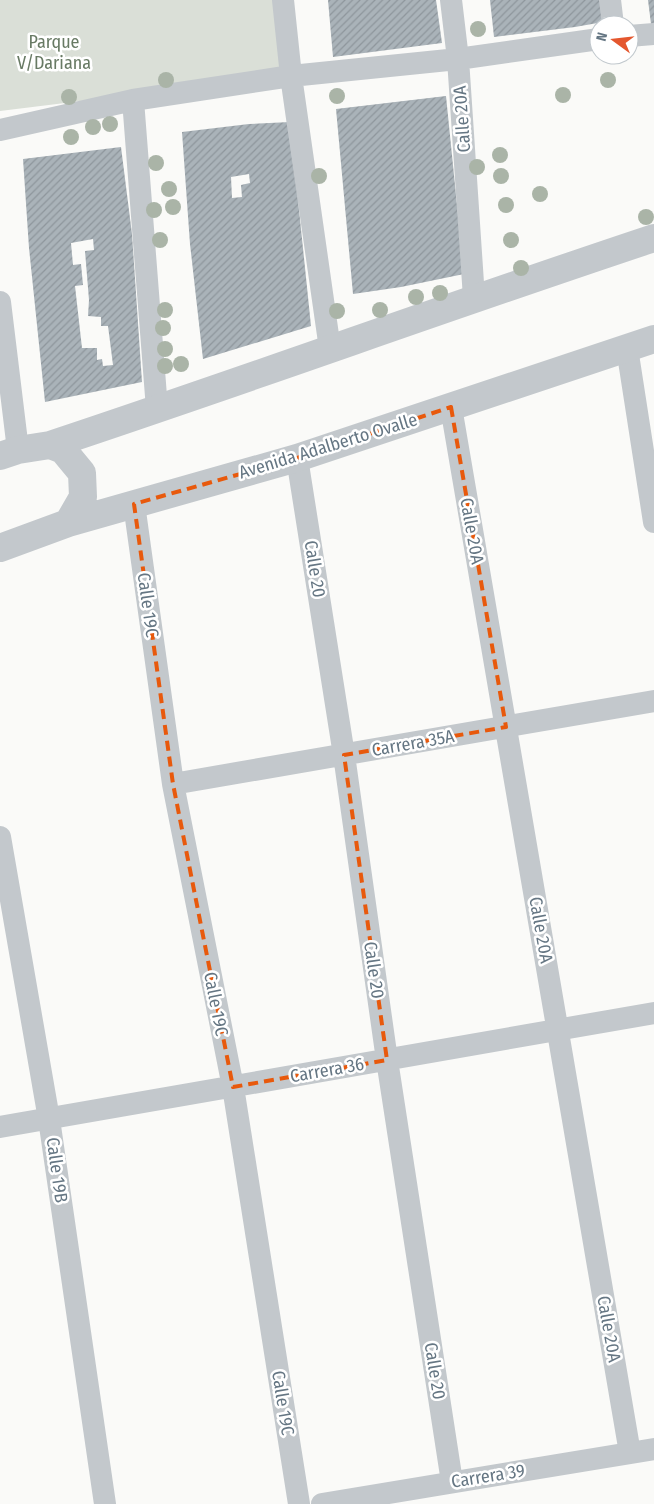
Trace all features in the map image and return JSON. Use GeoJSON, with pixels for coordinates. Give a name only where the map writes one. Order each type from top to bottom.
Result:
{"type":"FeatureCollection","features":[{"type":"Feature","properties":{"kind":"street"},"geometry":{"type":"LineString","coordinates":[[283,0],[291,76],[330,349]]}},
{"type":"Feature","properties":{"kind":"street","name":"Calle 20A"},"geometry":{"type":"LineString","coordinates":[[450,0],[458,59],[474,298]]}},
{"type":"Feature","properties":{"kind":"street"},"geometry":{"type":"LineString","coordinates":[[610,0],[612,15]]}},
{"type":"Feature","properties":{"kind":"street"},"geometry":{"type":"LineString","coordinates":[[639,35],[654,34]]}},
{"type":"Feature","properties":{"kind":"street"},"geometry":{"type":"LineString","coordinates":[[0,130],[133,100],[291,76],[458,59],[589,40]]}},
{"type":"Feature","properties":{"kind":"street"},"geometry":{"type":"LineString","coordinates":[[133,100],[157,409]]}},
{"type":"Feature","properties":{"kind":"street"},"geometry":{"type":"LineString","coordinates":[[0,302],[9,453],[56,447],[157,409],[474,298],[654,238]]}},
{"type":"Feature","properties":{"kind":"street","name":"Avenida Adalberto Ovalle"},"geometry":{"type":"LineString","coordinates":[[0,548],[68,523],[297,458],[654,339]]}},
{"type":"Feature","properties":{"kind":"street"},"geometry":{"type":"LineString","coordinates":[[627,348],[654,522]]}},
{"type":"Feature","properties":{"kind":"street","name":"Calle 20A"},"geometry":{"type":"LineString","coordinates":[[451,407],[630,1453]]}},
{"type":"Feature","properties":{"kind":"street"},"geometry":{"type":"LineString","coordinates":[[56,447],[82,474],[84,497],[68,523]]}},
{"type":"Feature","properties":{"kind":"street","name":"Calle 20"},"geometry":{"type":"LineString","coordinates":[[297,458],[344,755],[387,1060],[452,1482]]}},
{"type":"Feature","properties":{"kind":"street","name":"Calle 19C"},"geometry":{"type":"LineString","coordinates":[[134,504],[173,784],[233,1086],[299,1504]]}},
{"type":"Feature","properties":{"kind":"street","name":"Carrera 35A"},"geometry":{"type":"LineString","coordinates":[[173,784],[654,701]]}},
{"type":"Feature","properties":{"kind":"street","name":"Calle 19B"},"geometry":{"type":"LineString","coordinates":[[0,837],[49,1119],[105,1504]]}},
{"type":"Feature","properties":{"kind":"street","name":"Carrera 36"},"geometry":{"type":"LineString","coordinates":[[0,1127],[654,1013]]}},
{"type":"Feature","properties":{"kind":"street","name":"Carrera 39"},"geometry":{"type":"LineString","coordinates":[[322,1504],[654,1449]]}},
{"type":"Feature","properties":{"kind":"highlighted area"},"geometry":{"type":"Polygon","coordinates":[[[451,407],[506,727],[344,755],[387,1060],[233,1087],[173,784],[134,504],[297,458],[451,407]]]}},
{"type":"Feature","properties":{"kind":"green space","name":"Parque V/Dariana"},"geometry":{"type":"Polygon","coordinates":[[[0,0],[285,0],[292,75],[0,111],[0,0]]]}},
{"type":"Feature","properties":{"kind":"building"},"geometry":{"type":"Polygon","coordinates":[[[328,0],[436,0],[442,43],[333,57],[328,0]]]}},
{"type":"Feature","properties":{"kind":"building"},"geometry":{"type":"Polygon","coordinates":[[[490,0],[606,0],[608,15],[589,15],[589,25],[494,37],[490,0]]]}},
{"type":"Feature","properties":{"kind":"building"},"geometry":{"type":"Polygon","coordinates":[[[648,0],[654,0],[654,24],[651,24],[648,0]]]}},
{"type":"Feature","properties":{"kind":"building"},"geometry":{"type":"Polygon","coordinates":[[[446,96],[464,274],[401,287],[353,294],[336,109],[446,96]]]}},
{"type":"Feature","properties":{"kind":"building"},"geometry":{"type":"Polygon","coordinates":[[[290,122],[311,326],[203,359],[190,244],[182,132],[249,124],[290,122]],[[249,174],[231,177],[232,198],[242,197],[241,185],[250,183],[249,174]]]}},
{"type":"Feature","properties":{"kind":"building"},"geometry":{"type":"Polygon","coordinates":[[[121,147],[132,234],[142,382],[45,402],[29,248],[23,159],[121,147]],[[93,239],[71,243],[73,265],[81,264],[83,285],[75,286],[82,348],[97,348],[97,360],[102,359],[103,366],[113,365],[108,326],[101,326],[101,317],[88,316],[89,300],[85,251],[94,250],[93,239]]]}}]}
